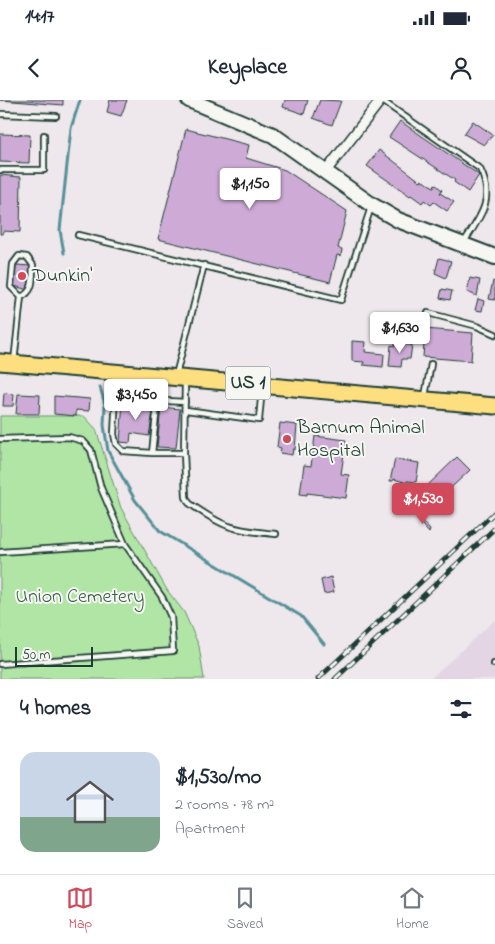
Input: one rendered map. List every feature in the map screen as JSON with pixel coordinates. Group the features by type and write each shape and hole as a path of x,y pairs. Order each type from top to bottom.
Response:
{"main road":[{"name":"US 1","path":"7,362 495,406"}],"street":[{"path":"191,100 254,125 273,135 326,170 372,205 413,228 495,258"},
{"path":"326,170 381,100"}],"lane":[{"path":"381,100 480,169 486,178 490,192 489,202 462,246"},
{"path":"0,114 56,116"},
{"path":"0,170 44,170 44,135"},
{"path":"78,235 342,300 372,205"},
{"path":"19,256 27,257 33,265 31,289 28,294 20,297 11,287 13,264 19,256"},
{"path":"204,265 181,377 186,410 184,454 186,496 189,503 225,526 238,530 276,534"},
{"path":"7,362 20,297"},
{"path":"428,313 477,326 495,334"},
{"path":"424,400 431,364"},
{"path":"117,371 114,434 116,444 122,451 152,454 184,454"},
{"path":"152,454 160,375"},
{"path":"186,410 259,420 263,385"},
{"path":"166,401 185,402"},
{"path":"0,439 69,436 83,441 92,450 101,488 125,544 162,597 171,617 173,652 0,664"},
{"path":"0,552 125,544"}],"shaded area":[{"path":"495,620 495,679 430,679"}],"green space":[{"name":"Union Cemetery","path":"0,416 84,416 96,429 121,508 167,590 184,612 199,646 204,679 0,679"}],"building":[{"path":"0,100 63,100 63,105"},
{"path":"110,100 127,100 121,116 107,112"},
{"path":"285,100 308,100 304,114 283,107"},
{"path":"320,100 341,101 332,125 313,118"},
{"path":"400,121 479,175 468,192 454,182 455,180 389,137"},
{"path":"473,121 493,135 484,145 464,134"},
{"path":"186,129 249,145 246,158 285,170 347,211 338,248 342,249 341,256 337,255 330,282 158,239"},
{"path":"0,134 30,135 29,163 0,162"},
{"path":"379,150 420,181 434,187 435,184 442,190 440,193 454,202 447,211 434,202 431,205 424,200 422,203 367,166"},
{"path":"0,175 21,177 20,232 3,231 3,234 0,234"},
{"path":"439,258 451,261 446,278 435,273"},
{"name":"Dunkin'","path":"16,265 31,266 28,290 14,286"},
{"path":"470,278 480,280 477,296 467,292"},
{"path":"493,281 495,282 495,300 489,299"},
{"path":"442,289 452,291 450,300 440,298"},
{"path":"478,299 484,301 482,311 475,310"},
{"path":"425,329 473,333 471,361 423,357"},
{"path":"352,341 366,342 365,352 384,354 383,367 363,365 364,362 352,361"},
{"path":"395,343 412,345 410,359 402,359 401,367 389,366 391,345 395,346"},
{"path":"4,393 14,394 13,406 3,406"},
{"path":"18,394 40,395 39,414 16,414"},
{"path":"54,396 90,399 89,411 76,410 76,416 54,414"},
{"path":"123,402 154,406 149,436 131,433 130,443 120,442"},
{"path":"161,407 180,409 176,448 157,447"},
{"name":"Barnum Animal Hospital","path":"280,423 297,425 295,450 293,449 292,455 280,453 281,448 277,447"},
{"path":"315,436 346,440 341,474 349,475 346,498 307,493 307,495 300,494 304,465 311,466"},
{"path":"457,457 470,470 439,499 427,486"},
{"path":"395,459 419,463 416,482 407,481 407,483 394,479 390,481"},
{"path":"418,517 430,530 429,533 416,518"},
{"path":"331,577 334,592 324,594 321,580"}],"waterway":[{"path":"64,253 60,230 71,128 80,100"},
{"path":"100,387 105,404 104,425 108,451 135,500 160,531 301,616 324,644"}],"railway":[{"path":"318,679 495,512"},
{"path":"335,679 495,528"}],"place":[{"name":"Dunkin'","path":"22,276"},
{"name":"Barnum Animal Hospital","path":"287,439"}]}
